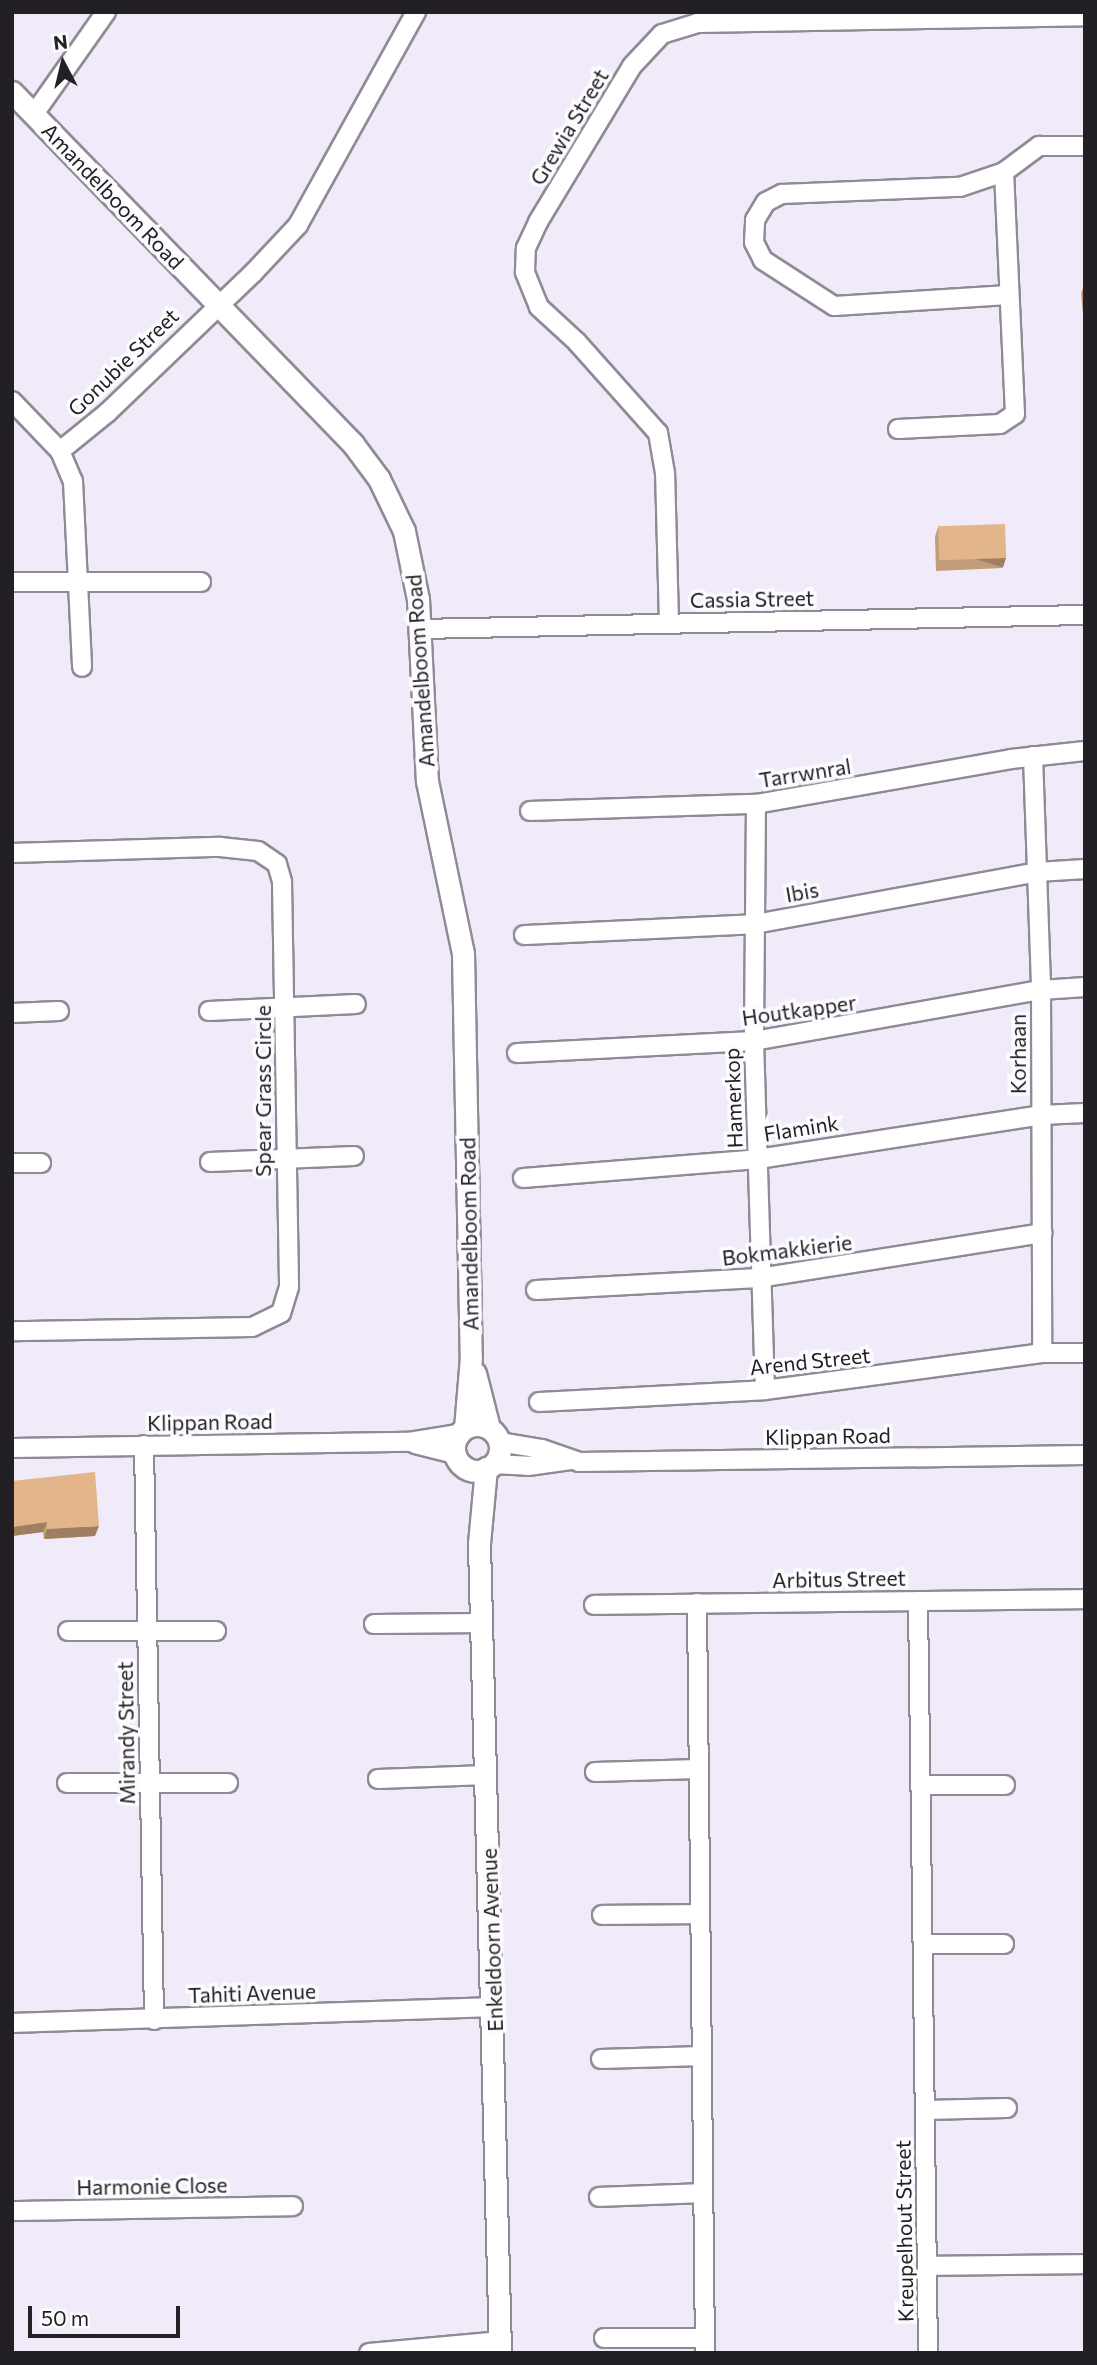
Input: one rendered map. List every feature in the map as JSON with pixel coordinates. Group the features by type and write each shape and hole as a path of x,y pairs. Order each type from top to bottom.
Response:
{"street":[{"path":"34,114 106,12"},
{"name":"Gonubie Street","path":"60,451 108,412 216,303 253,273 298,225 415,12"},
{"name":"Grewia Street","path":"669,623 664,463 658,433 577,342 539,307 525,272 526,248 538,222 632,66 662,34 697,23 1085,16"},
{"name":"Amandelboom Road","path":"12,92 371,465 404,531 415,572 427,781 463,953 471,1357 470,1453"},
{"path":"1008,295 834,306 763,260 752,233 762,206 782,194 960,187 1004,172 1039,146 1085,146"},
{"path":"898,429 1000,424 1015,414 1004,172"},
{"path":"12,401 60,451 73,481 82,667"},
{"path":"12,582 201,582"},
{"name":"Cassia Street","path":"420,629 1085,615"},
{"name":"Tarrwnral","path":"530,811 756,804 1033,755 1085,751"},
{"name":"Korhaan","path":"1033,755 1041,990 1042,1353"},
{"name":"Hamerkop","path":"756,804 754,1041 759,1278 765,1390"},
{"name":"Spear Grass Circle","path":"12,853 220,847 269,856 282,882 289,1287 286,1303 273,1320 252,1327 12,1331"},
{"name":"Ibis","path":"524,935 755,923 1037,872 1085,869"},
{"name":"Houtkapper","path":"517,1053 754,1041 1041,990 1085,988"},
{"path":"209,1011 356,1004"},
{"path":"12,1013 59,1011"},
{"name":"Flamink","path":"523,1178 758,1159 1041,1115 1085,1113"},
{"path":"209,1162 354,1156"},
{"path":"12,1163 41,1163"},
{"name":"Bokmakkierie","path":"536,1290 759,1278 1042,1233"},
{"name":"Arend Street","path":"539,1402 765,1390 1042,1353 1085,1353"},
{"name":"Amandelboom Road","path":"471,1357 494,1435"},
{"path":"470,1453 494,1435"},
{"path":"470,1453 494,1435"},
{"name":"Klippan Road","path":"494,1435 571,1460"},
{"name":"Klippan Road","path":"12,1448 409,1442 528,1466 571,1460 1085,1455"},
{"name":"Mirandy Street","path":"144,1445 154,2020"},
{"name":"Enkeldoorn Avenue","path":"470,1453 478,1527 483,1623 501,2347"},
{"name":"Arbitus Street","path":"594,1605 1085,1599"},
{"name":"Kreupelhout Street","path":"918,1601 928,2353"},
{"path":"604,2338 705,2345 696,1603"},
{"path":"374,1624 483,1623"},
{"path":"68,1631 216,1631"},
{"path":"594,1772 698,1769"},
{"path":"378,1779 487,1775"},
{"path":"67,1783 228,1783"},
{"path":"920,1785 1004,1785"},
{"path":"602,1915 700,1914"},
{"path":"923,1944 1004,1944"},
{"name":"Tahiti Avenue","path":"12,2023 494,2007"},
{"path":"601,2059 702,2056"},
{"path":"925,2110 1007,2108"},
{"path":"599,2197 703,2193"},
{"name":"Harmonie Close","path":"12,2211 293,2206"},
{"path":"927,2266 1085,2264"},
{"path":"369,2353 501,2347"}],"building":[{"path":"1005,524 1006,558 939,560 938,526"},
{"path":"95,1472 99,1526 47,1529 47,1522 12,1527 12,1481"}]}
